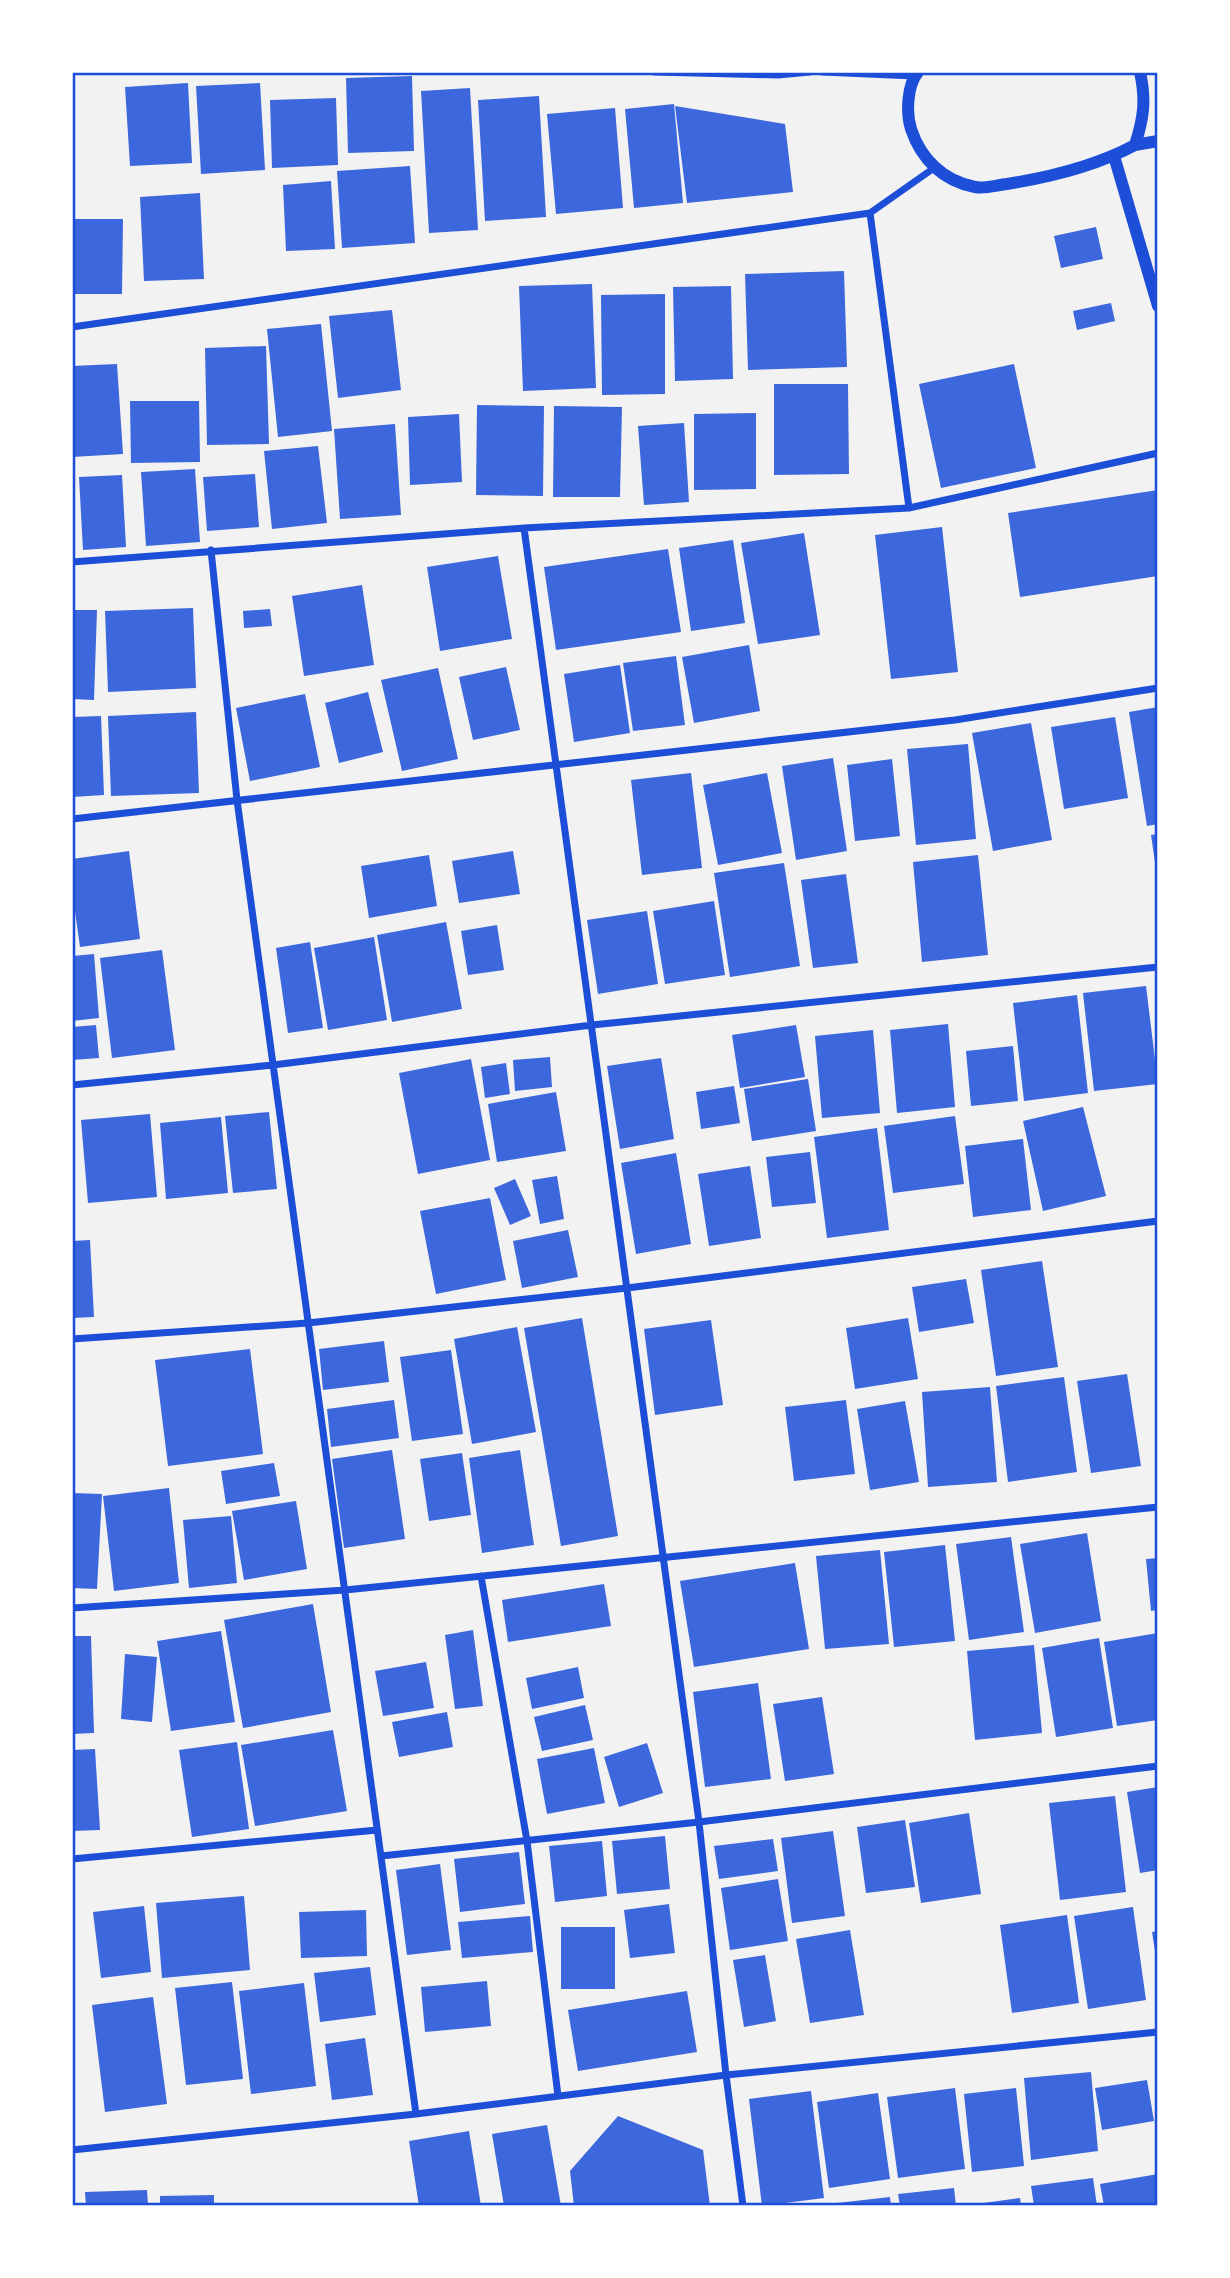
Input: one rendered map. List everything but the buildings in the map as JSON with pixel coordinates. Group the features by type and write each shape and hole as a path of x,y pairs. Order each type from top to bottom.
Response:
{"street":[{"path":"654,72 778,75 810,72"},
{"path":"822,72 916,74 908,101 910,126 920,150 934,168 955,182 978,188 1049,177 1114,156 1135,145 1158,141"},
{"path":"1135,145 1142,123 1145,95 1140,72"},
{"path":"1114,156 1158,306"},
{"path":"72,327 870,213 934,168"},
{"path":"870,213 909,508"},
{"path":"72,562 524,528 909,508 1158,453"},
{"path":"524,528 699,1822 743,2206"},
{"path":"211,550 237,800 416,2113"},
{"path":"72,819 956,720 1158,688"},
{"path":"72,1085 273,1065 592,1025 1158,967"},
{"path":"72,1339 308,1324 627,1288 1158,1221"},
{"path":"72,1608 345,1590 1158,1507"},
{"path":"481,1576 527,1841 558,2096"},
{"path":"381,1856 699,1822 1158,1766"},
{"path":"72,1859 377,1830"},
{"path":"72,2151 726,2075 1158,2032"}]}
